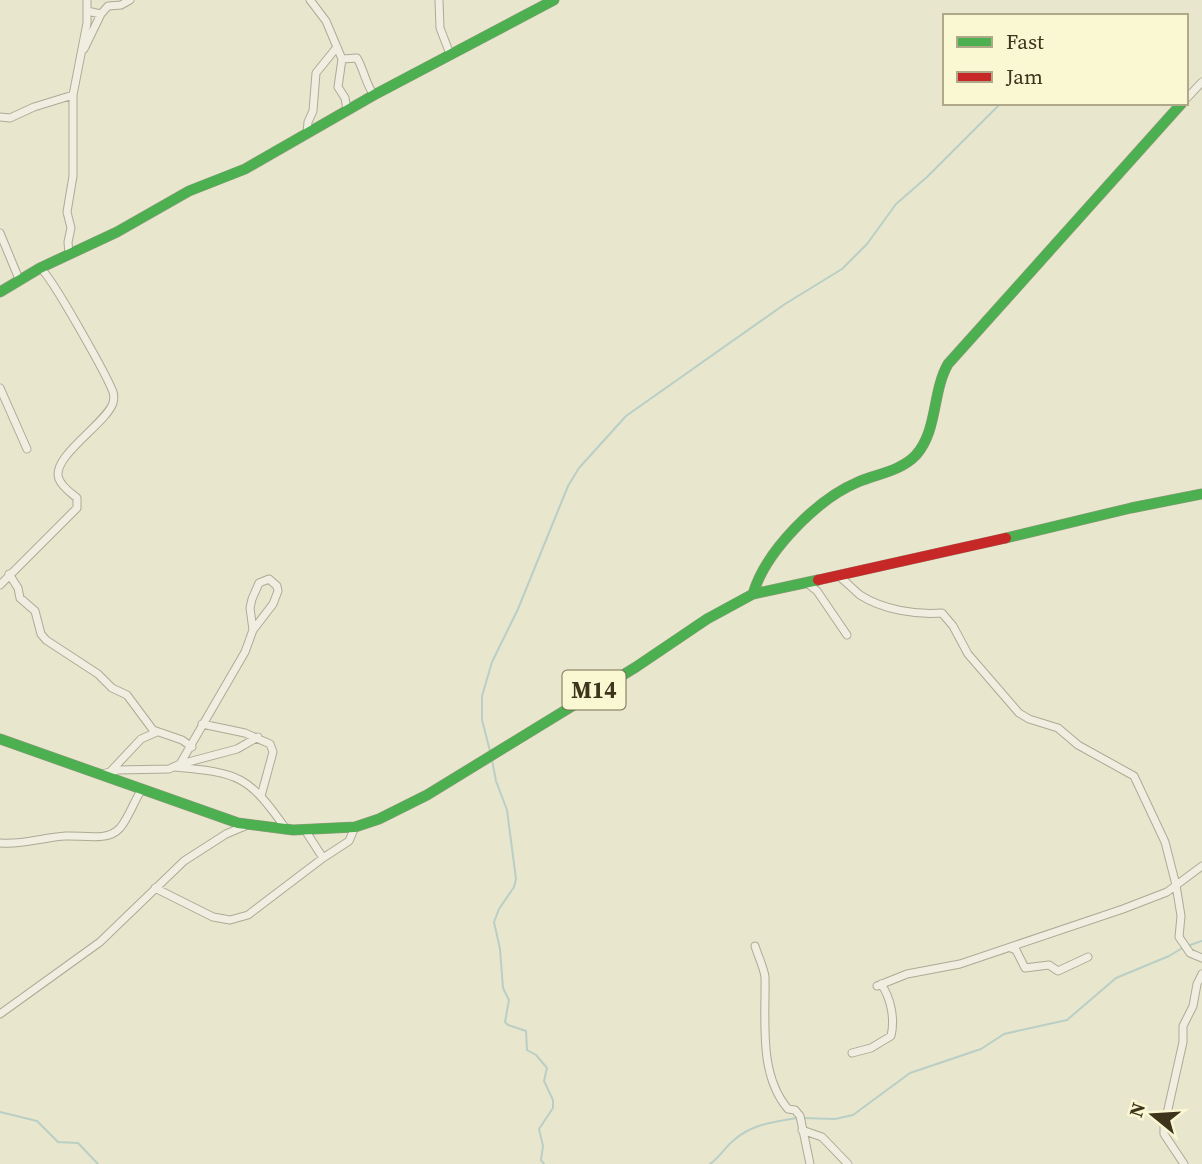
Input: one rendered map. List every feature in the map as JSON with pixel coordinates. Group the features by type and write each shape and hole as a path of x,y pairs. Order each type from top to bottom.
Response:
{"main road":[{"path":"1,288 117,232 189,191 245,169 374,95 554,0"},
{"path":"753,594 760,571 799,526 826,501 849,485 902,465 919,452 926,442 940,379 948,364 1180,105"},
{"name":"M14","path":"0,739 105,773 220,819 286,829 355,827 379,820 427,795 707,619 753,594 1202,494"}],"street":[{"path":"69,254 71,225 67,212 73,176 73,95 87,0"},
{"path":"80,55 101,14 108,6 121,5 130,0"},
{"path":"310,0 326,21 342,59 338,87 345,98 347,110"},
{"path":"439,0 440,28 450,54"},
{"path":"87,12 101,14"},
{"path":"307,132 313,111 316,73 337,47"},
{"path":"342,59 357,58 374,95"},
{"path":"1188,97 1202,82"},
{"path":"0,117 10,118 34,107 73,95"},
{"path":"0,233 19,279"},
{"path":"0,585 77,508 77,499 61,482 58,472 61,462 104,415 114,400 103,372 59,293 47,273 40,268"},
{"path":"0,388 27,449"},
{"path":"9,574 18,588 20,598 35,611 41,634 48,642 98,674 112,688 127,695 157,732 182,740 192,747"},
{"path":"839,576 860,594 891,609 930,615 942,613 953,626 968,654 1019,712 1029,719 1058,728 1078,746 1134,776 1164,842 1177,885 1181,916 1179,937 1190,953 1202,958"},
{"path":"178,766 192,747 202,724 250,641 253,629 250,608 252,599 259,583 269,579 277,586 276,598 253,629"},
{"path":"807,582 817,591 847,635"},
{"path":"202,724 232,729 259,737 270,744 274,752 261,796"},
{"path":"105,773 141,739 157,732"},
{"path":"105,773 178,766 237,749 259,737"},
{"path":"178,766 243,779 261,796 286,829"},
{"path":"0,844 113,833 121,827 142,789"},
{"path":"0,1014 100,942 184,861 226,834 249,825"},
{"path":"155,888 213,917 223,920 238,918 260,907 351,839 355,827"},
{"path":"305,830 323,858"},
{"path":"852,1053 871,1048 891,1036 892,1013 885,990 879,985 907,974 944,968 1011,948 1156,896 1177,885 1202,866"},
{"path":"755,946 765,974 768,1064 782,1101 788,1109 795,1110 800,1116 810,1164"},
{"path":"1011,948 1016,950 1024,968 1049,965 1058,971 1088,957"},
{"path":"1184,1164 1164,1134 1164,1127 1183,1042 1183,1026 1193,1006 1196,984 1202,974"},
{"path":"802,1130 822,1137 848,1164"}],"waterway":[{"path":"490,751 482,720 482,696 492,662 518,609 568,486 579,468 626,416 785,304 842,269 867,244 896,204 999,105"},
{"path":"492,760 496,781 507,810 516,879 494,922 500,949 503,988 509,1000 505,1022 526,1031 527,1050 536,1055 547,1068 544,1081 553,1100 553,1108 539,1129 543,1146 541,1160 544,1164"},
{"path":"1190,945 1202,941"},
{"path":"803,1118 835,1119 853,1115 910,1073 981,1049 1004,1034 1067,1020 1116,978 1184,947"},
{"path":"0,1112 37,1121 58,1142 78,1143 98,1164"},
{"path":"710,1164 748,1130 797,1118"}],"traffic: fast":[{"path":"0,292 40,268 117,232 189,191 245,169 374,95 554,0"},
{"path":"753,594 769,561 810,514 842,490 896,468 916,455 932,423 939,387 948,364 1180,105"},
{"path":"1006,538 1202,494"},
{"path":"0,739 238,823 293,830 355,827 379,819 427,795 636,667 707,619 753,594 818,580"}],"traffic: jam":[{"path":"818,580 1006,538"}]}
